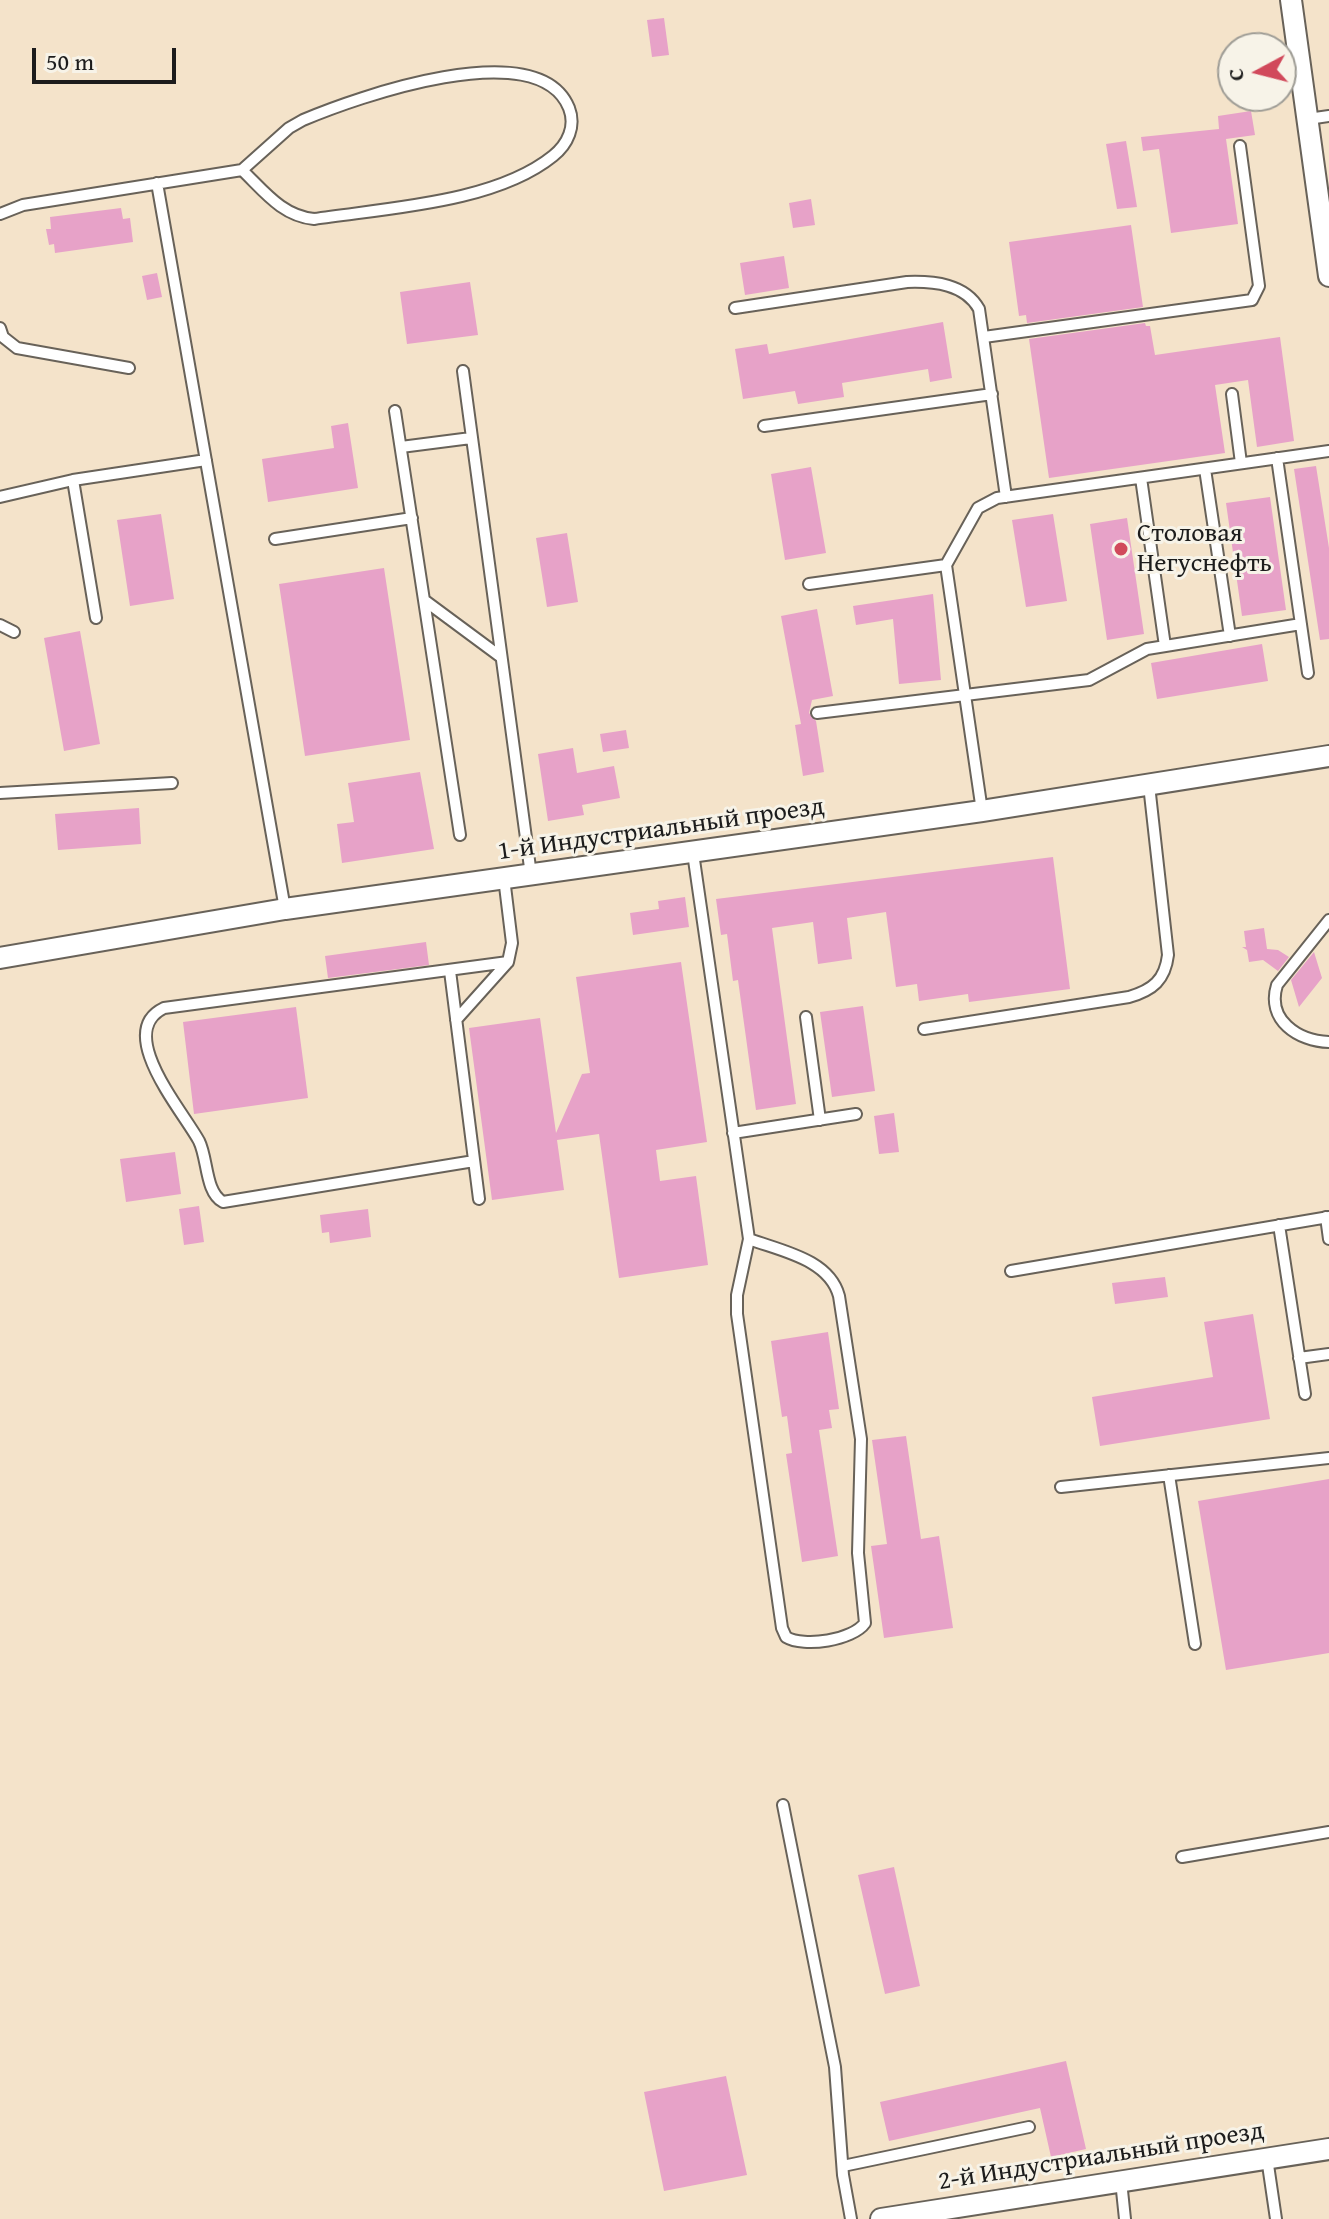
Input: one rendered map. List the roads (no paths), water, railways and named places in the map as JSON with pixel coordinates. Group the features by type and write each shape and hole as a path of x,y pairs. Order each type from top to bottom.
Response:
{"street":[{"path":"1291,0 1329,276"},
{"name":"1-й Индустриальный проезд","path":"0,958 285,909 982,811 1329,756"},
{"name":"2-й Индустриальный проезд","path":"881,2219 972,2211 1121,2179 1329,2149"}],"lane":[{"path":"0,214 23,205 242,170 289,128 303,120 450,74 522,76 535,80 549,85 565,99 571,113 572,128 554,155 502,182 422,203 314,219 299,217 284,210 242,170"},
{"path":"1308,119 1329,116"},
{"path":"984,337 1252,300 1259,286 1240,146"},
{"path":"157,183 285,909"},
{"path":"735,308 925,282 963,290 973,297 979,309 1006,497"},
{"path":"0,328 3,337 17,348 129,368"},
{"path":"463,371 531,875"},
{"path":"764,426 992,394"},
{"path":"1232,394 1241,463"},
{"path":"395,411 460,835"},
{"path":"401,447 471,438"},
{"path":"982,811 946,565 978,508 1006,497 1329,451"},
{"path":"1277,458 1308,673"},
{"path":"0,497 73,480 206,460"},
{"path":"1205,469 1230,636"},
{"path":"1141,478 1165,646"},
{"path":"73,480 96,618"},
{"path":"275,539 412,518"},
{"path":"809,584 946,565"},
{"path":"424,600 501,657"},
{"path":"817,713 1089,680 1138,653 1301,624"},
{"path":"0,625 14,632"},
{"path":"0,793 172,783"},
{"path":"924,1029 1129,997 1158,984 1166,972 1168,955 1149,785"},
{"path":"693,853 749,1239 737,1295 737,1314 782,1628 786,1637 802,1642 853,1634 865,1623 867,1612 858,1553 861,1439 839,1296 835,1281 827,1271 749,1239"},
{"path":"456,1020 508,962 512,943 504,878"},
{"path":"1329,920 1277,985 1274,996 1278,1015 1293,1032 1311,1041 1329,1042"},
{"path":"474,1161 223,1202 213,1195 199,1142 150,1059 145,1045 147,1022 164,1008 508,962"},
{"path":"450,971 479,1199"},
{"path":"806,1017 820,1120"},
{"path":"733,1133 856,1114"},
{"path":"1011,1271 1327,1217 1329,1239"},
{"path":"1279,1225 1305,1394"},
{"path":"1299,1358 1329,1354"},
{"path":"1061,1487 1329,1458"},
{"path":"1169,1475 1195,1644"},
{"path":"783,1805 835,2067 843,2166 851,2219"},
{"path":"1182,1857 1329,1832"},
{"path":"843,2166 1029,2127"},
{"path":"1267,2157 1276,2219"},
{"path":"1121,2179 1125,2219"}],"place":[{"name":"Столовая Негуснефть","path":"1121,549"}]}
